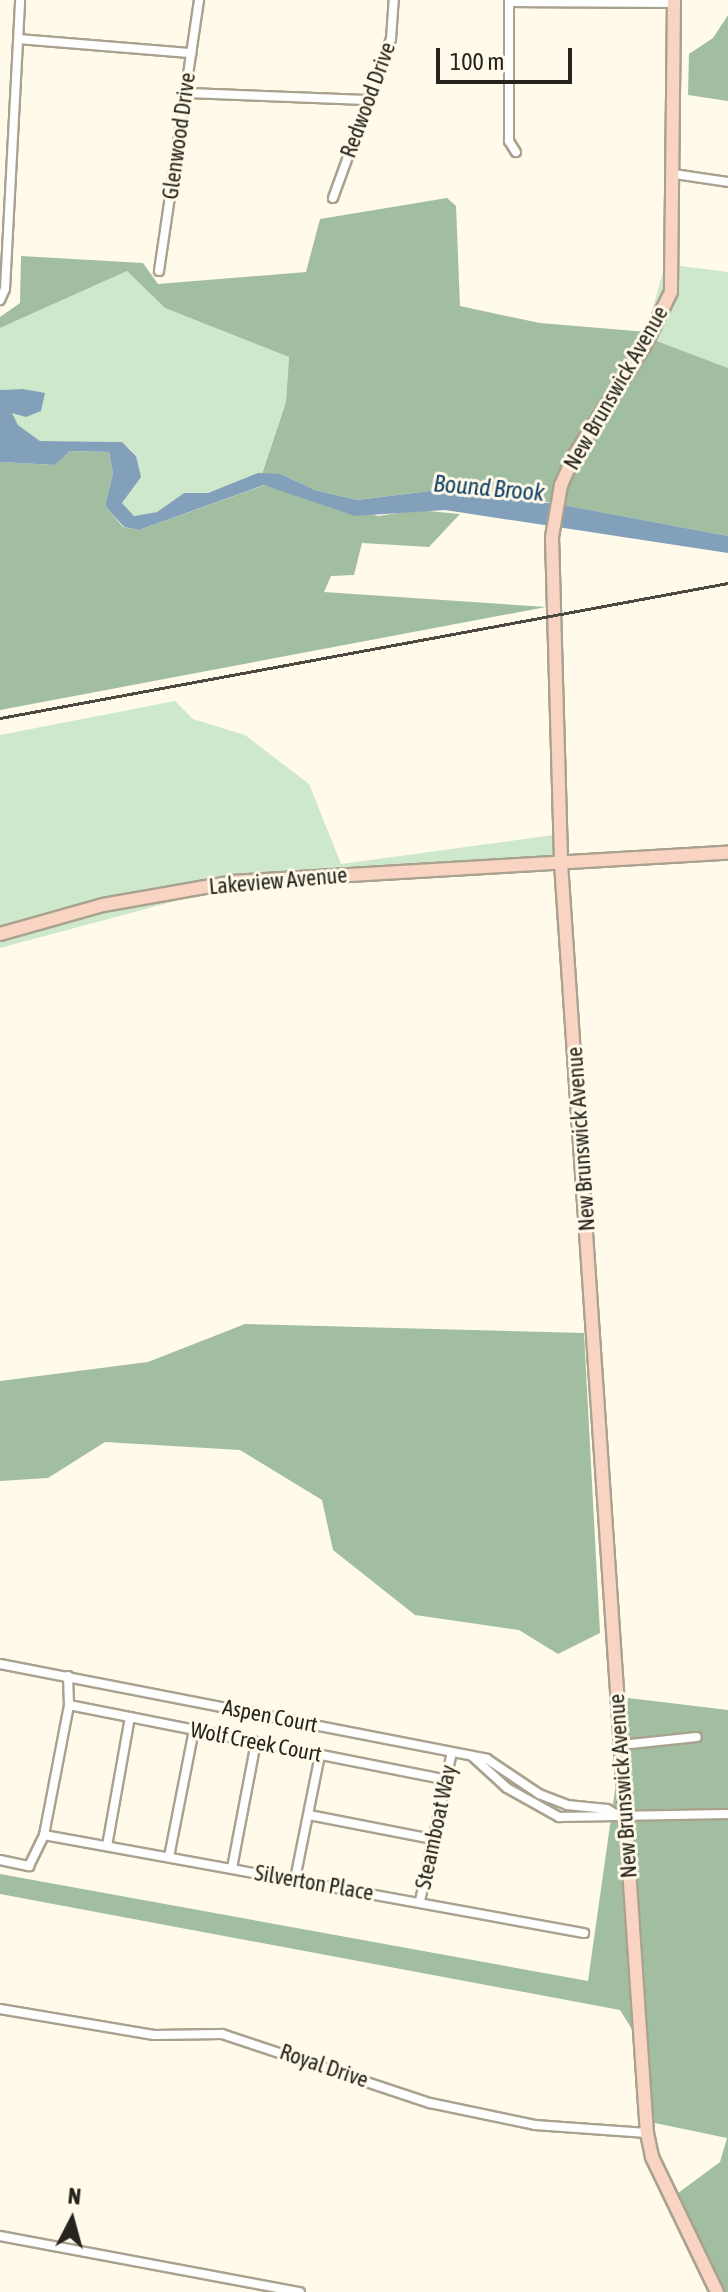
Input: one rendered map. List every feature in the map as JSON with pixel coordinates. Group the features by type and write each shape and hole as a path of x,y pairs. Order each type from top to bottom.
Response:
{"street":[{"path":"0,300 5,289 20,0"},
{"name":"Glenwood Drive","path":"159,271 199,0"},
{"name":"Redwood Drive","path":"333,198 391,39 394,0"},
{"path":"516,152 509,141 509,1 674,1"},
{"name":"New Brunswick Avenue","path":"674,1 671,292 645,345 574,456 561,485 552,537 561,863 647,2133 652,2157 717,2292"},
{"path":"19,39 191,53"},
{"path":"186,93 368,100"},
{"path":"674,174 728,182"},
{"name":"Lakeview Avenue","path":"0,934 103,905 233,882 728,853"},
{"name":"Aspen Court","path":"0,1664 487,1759 539,1794 567,1805 607,1809 624,1819"},
{"path":"0,1860 29,1866 44,1835 69,1705 68,1676"},
{"name":"Wolf Creek Court","path":"69,1705 443,1779"},
{"path":"107,1846 130,1717"},
{"path":"169,1857 194,1730"},
{"path":"621,1745 697,1737"},
{"path":"232,1868 256,1742"},
{"name":"Steamboat Way","path":"420,1901 443,1779 452,1752"},
{"path":"295,1879 320,1755"},
{"name":"Aspen Court","path":"472,1756 533,1806 570,1818 624,1819"},
{"path":"624,1819 728,1814"},
{"path":"309,1815 432,1839"},
{"name":"Silverton Place","path":"44,1835 584,1933"},
{"name":"Royal Drive","path":"0,2009 154,2035 222,2034 430,2103 535,2125 647,2133"},
{"path":"0,2236 300,2292"}],"green space":[{"path":"728,15 728,101 688,95 689,54 713,38"},
{"path":"447,198 456,206 460,306 540,323 647,332 646,337 728,368 728,536 482,490 445,489 357,500 315,490 281,474 262,474 286,402 289,357 165,308 127,271 0,328 0,317 20,303 21,256 143,263 158,284 306,272 320,219"},
{"path":"665,264 728,272 728,368 645,337"},
{"path":"127,271 165,308 289,357 286,402 262,474 208,493 184,493 157,512 134,516 122,503 134,486 136,456 130,449 121,442 40,441 18,425 11,412 23,389 0,390 0,328"},
{"path":"70,451 109,452 113,473 105,506 123,527 139,530 265,485 378,516 418,510 460,514 429,547 362,543 354,575 331,576 324,592 546,607 0,710 0,462 55,465"},
{"path":"175,701 193,719 245,735 309,784 341,864 568,833 570,867 224,888 0,948 0,735"},
{"path":"245,1324 584,1333 600,1633 558,1654 519,1630 415,1615 333,1550 322,1500 240,1450 105,1442 48,1478 0,1481 0,1381 148,1362"},
{"path":"628,1698 728,1710 728,2292 716,2292 670,2199 720,2162 727,2138 645,2121 643,2047 620,2010 0,1894 0,1874 588,1981"}],"water":[{"path":"23,389 45,393 41,411 26,417 12,413 18,425 40,441 122,442 136,456 141,477 122,503 134,516 157,512 184,493 208,493 258,473 281,474 315,490 357,500 445,489 563,505 728,536 728,553 445,510 355,516 264,485 139,530 124,527 105,506 113,473 109,452 70,451 55,465 0,462 0,390"}],"railway":[{"path":"0,718 728,583"}],"water label":[{"name":"Bound Brook","path":"489,488"}]}
